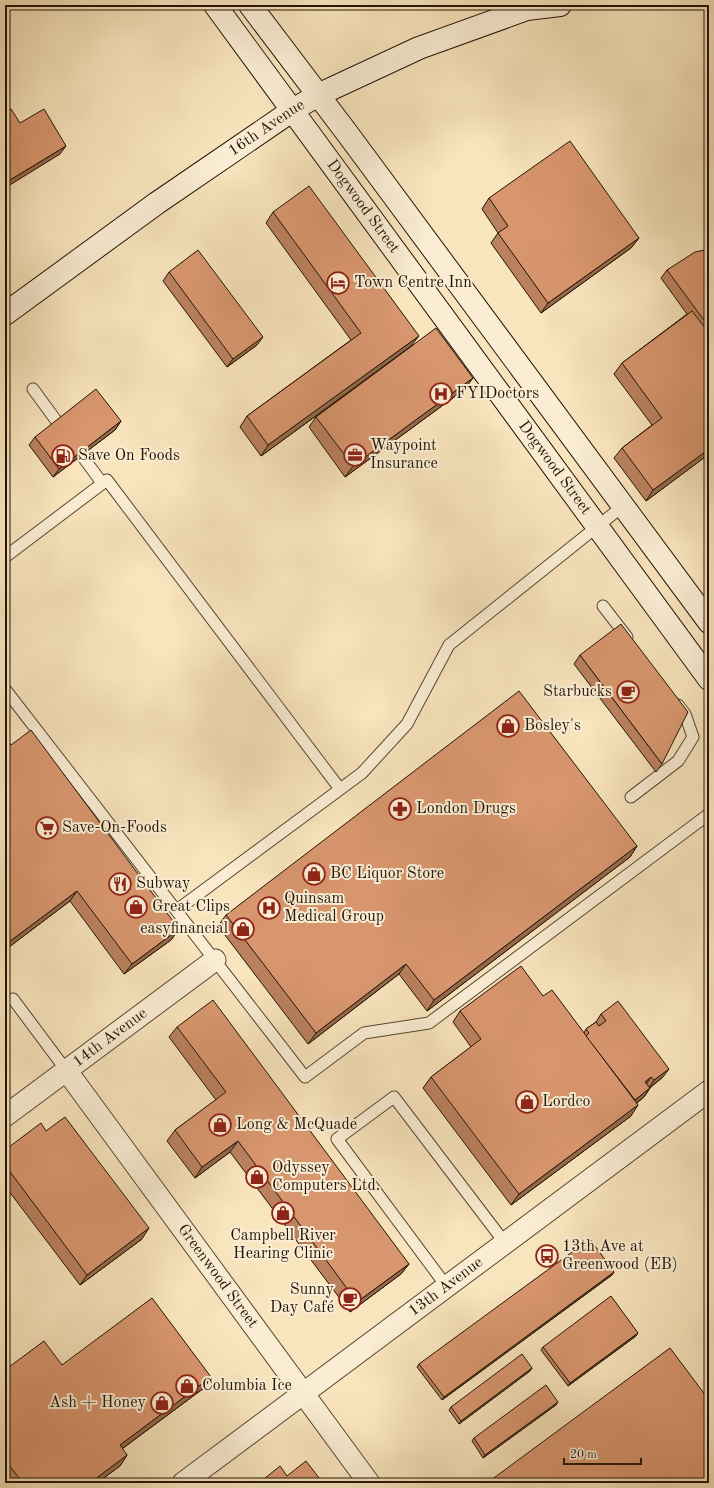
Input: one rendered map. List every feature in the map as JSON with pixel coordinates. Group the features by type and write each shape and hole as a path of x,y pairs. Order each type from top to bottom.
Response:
{"main road":[{"name":"Dogwood Street","path":"215,5 709,679"},
{"name":"Dogwood Street","path":"250,5 623,506 706,613"},
{"name":"16th Avenue","path":"5,314 157,203 293,110 318,95 419,48 526,7 560,5"}],"street":[{"name":"14th Avenue","path":"5,1116 215,960"},
{"name":"Greenwood Street","path":"66,1070 369,1483"},
{"name":"13th Avenue","path":"182,1483 709,1091"}],"lane":[{"path":"33,389 102,483"},
{"path":"5,557 107,480 340,789"},
{"path":"177,910 362,773 407,724 449,645 623,506"},
{"path":"603,606 632,644"},
{"path":"5,689 306,1077 364,1033 429,1023 709,814"},
{"path":"631,797 678,760 693,737 685,714 671,695"},
{"path":"13,999 66,1070"},
{"path":"447,1287 337,1139 394,1096 504,1244"}],"building":[{"path":"11,109 20,123 44,109 66,146 5,183 5,112"},
{"path":"570,141 639,238 548,303 498,233 508,226 489,198"},
{"name":"Town Centre Inn","path":"309,186 419,336 268,445 247,416 361,333 273,212"},
{"path":"709,249 709,327 667,270 695,252"},
{"path":"198,250 263,337 233,359 169,272"},
{"path":"692,311 709,333 709,449 653,490 622,448 662,418 622,363"},
{"path":"436,328 473,378 353,466 316,417"},
{"path":"96,389 121,421 59,469 35,437"},
{"name":"Starbucks","path":"621,624 688,712 662,764 580,655"},
{"path":"519,691 637,846 434,1000 406,964 316,1033 226,915"},
{"name":"Save-On-Foods","path":"31,730 179,929 132,964 77,891 5,945 5,737 11,745"},
{"name":"Lordco","path":"521,966 543,996 552,990 638,1105 519,1194 431,1077 481,1039 460,1011"},
{"path":"213,1000 409,1264 357,1302 238,1141 202,1167 175,1130 226,1092 177,1027"},
{"path":"618,1001 669,1069 654,1080 651,1077 645,1082 650,1088 635,1100 586,1036 589,1033 586,1029 596,1022 599,1026 606,1021 601,1014"},
{"path":"65,1117 149,1228 87,1275 5,1165 5,1150 41,1123 46,1131"},
{"path":"590,1239 614,1272 444,1397 419,1364"},
{"path":"611,1296 638,1333 570,1383 543,1347"},
{"path":"152,1298 211,1377 120,1445 127,1455 90,1483 23,1483 5,1460 5,1370 44,1341 62,1365"},
{"path":"670,1348 709,1400 709,1483 487,1483"},
{"path":"522,1354 532,1368 461,1421 451,1407"},
{"path":"546,1385 558,1402 485,1455 474,1438"},
{"path":"306,1461 323,1483 259,1483 280,1466 287,1476"}],"place":[{"name":"Town Centre Inn","path":"338,283"},
{"name":"FYIDoctors","path":"441,394"},
{"name":"Waypoint Insurance","path":"355,455"},
{"name":"Save On Foods","path":"63,456"},
{"name":"Starbucks","path":"628,692"},
{"name":"Bosley's","path":"508,726"},
{"name":"London Drugs","path":"400,809"},
{"name":"Save-On-Foods","path":"47,828"},
{"name":"BC Liquor Store","path":"314,874"},
{"name":"Subway","path":"120,884"},
{"name":"Great Clips","path":"136,907"},
{"name":"Quinsam Medical Group","path":"269,908"},
{"name":"easyfinancial","path":"243,929"},
{"name":"Lordco","path":"527,1102"},
{"name":"Long & McQuade","path":"220,1125"},
{"name":"Odyssey Computers Ltd.","path":"257,1177"},
{"name":"Campbell River Hearing Clinic","path":"283,1213"},
{"name":"13th Ave at Greenwood (EB)","path":"547,1256"},
{"name":"Sunny Day Café","path":"350,1299"},
{"name":"Columbia Ice","path":"187,1386"},
{"name":"Ash + Honey","path":"162,1403"}]}
